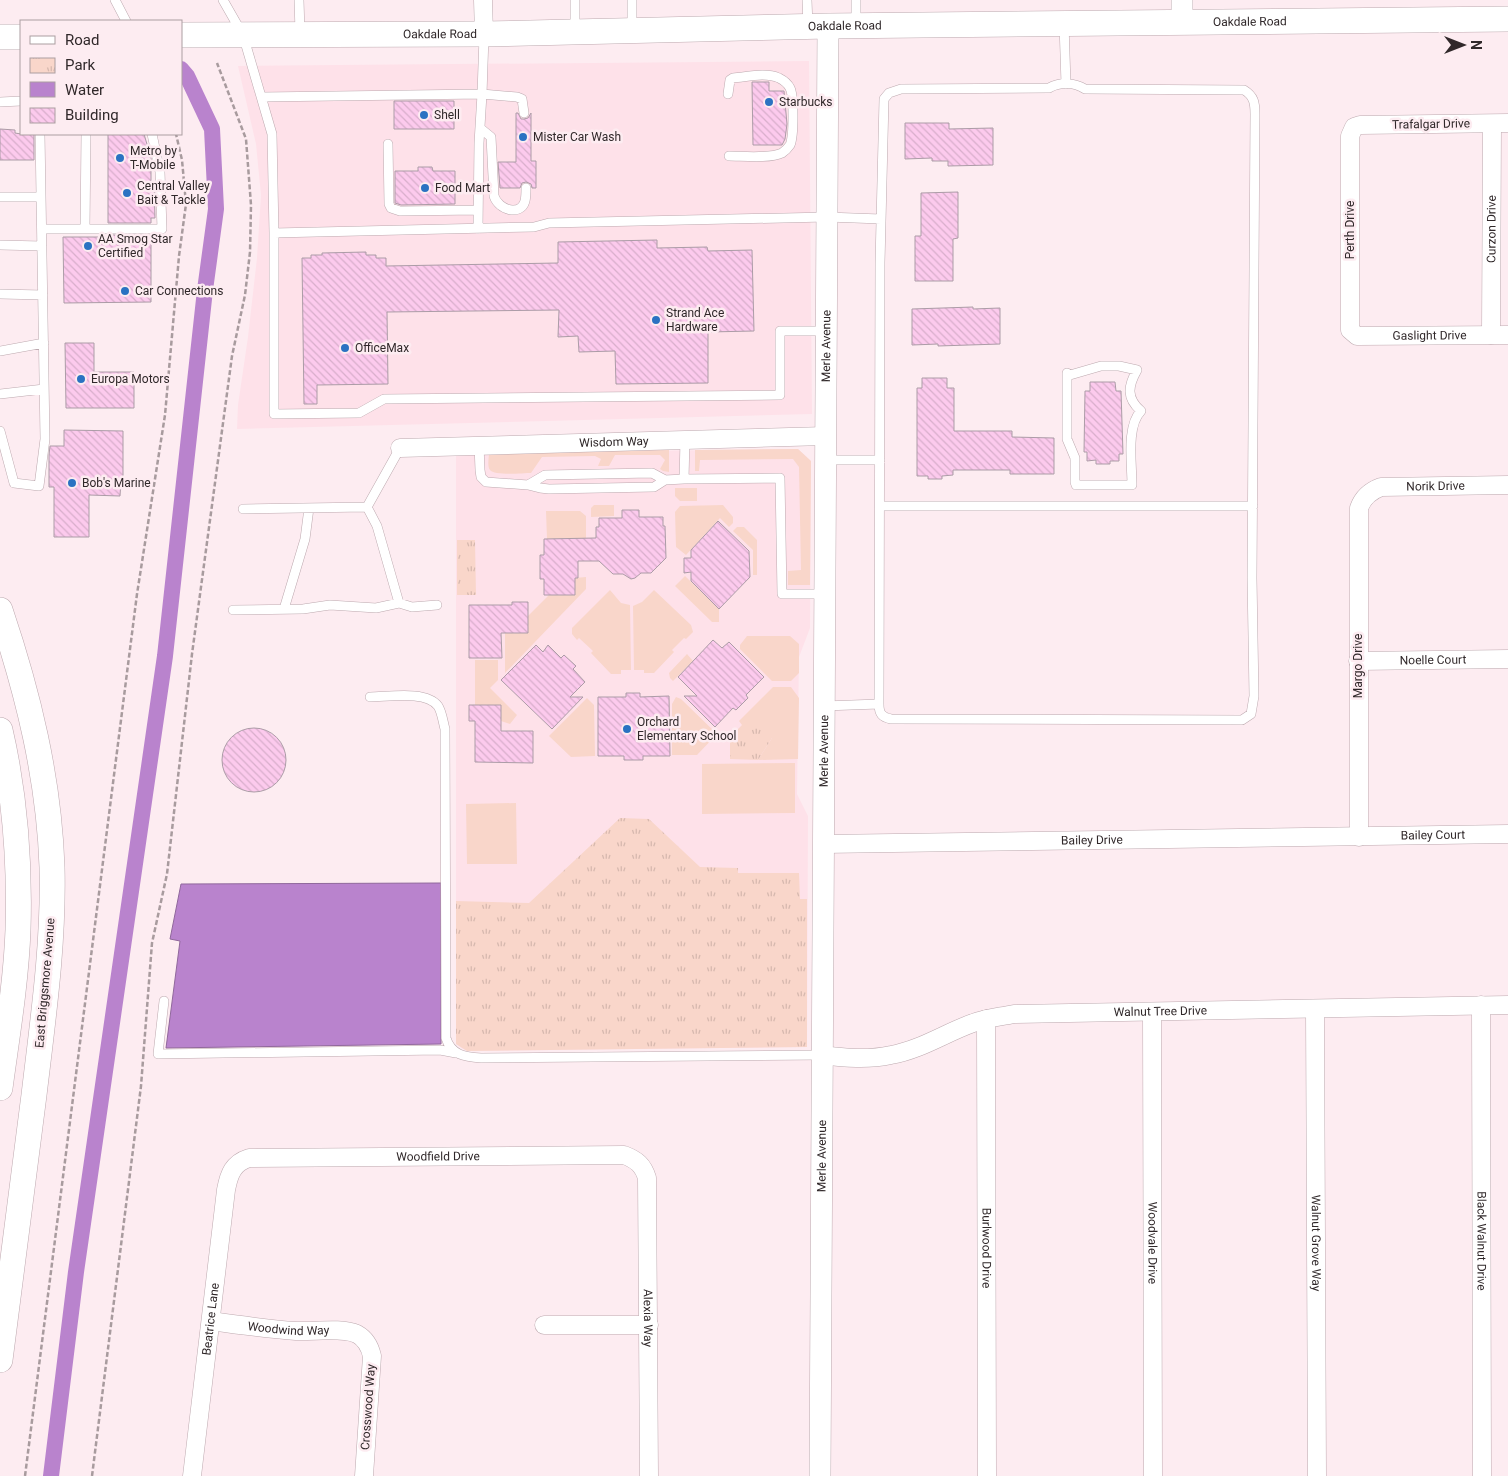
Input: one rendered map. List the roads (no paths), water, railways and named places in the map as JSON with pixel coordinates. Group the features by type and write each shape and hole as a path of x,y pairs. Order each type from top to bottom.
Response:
{"main road":[{"name":"Oakdale Road","path":"182,35 484,34 818,26 1064,23 1182,11 1508,19"},
{"path":"0,37 20,37"},
{"name":"East Briggsmore Avenue","path":"0,610 28,702 40,751 51,859 52,896 51,945 45,1006 0,1360"},
{"path":"0,730 6,756 14,813 18,904 13,988 0,1088"}],"street":[{"path":"483,0 484,34"},
{"name":"Merle Avenue","path":"818,26 827,217 820,1476"},
{"name":"Trafalgar Drive","path":"1354,127 1360,125 1500,124"},
{"name":"Curzon Drive","path":"1500,124 1500,335"},
{"name":"Perth Drive","path":"1352,333 1350,330 1350,136 1354,127"},
{"name":"Gaslight Drive","path":"1352,333 1357,336 1500,335"},
{"name":"Wisdom Way","path":"400,448 826,436"},
{"name":"Norik Drive","path":"1366,496 1373,490 1381,487 1508,485"},
{"name":"Margo Drive","path":"1359,837 1358,508 1366,496"},
{"name":"Noelle Court","path":"1358,662 1508,659"},
{"name":"Bailey Court","path":"1359,837 1508,834"},
{"name":"Bailey Drive","path":"824,844 1359,837"},
{"name":"Black Walnut Drive","path":"1482,1005 1482,1476"},
{"name":"Walnut Tree Drive","path":"822,1055 846,1058 891,1055 917,1048 960,1028 986,1019 1014,1014 1508,1005"},
{"name":"Walnut Grove Way","path":"1315,1009 1317,1476"},
{"name":"Woodvale Drive","path":"1152,1012 1153,1476"},
{"name":"Burlwood Drive","path":"986,1019 987,1476"},
{"name":"Woodfield Drive","path":"236,1165 249,1158 624,1155 635,1159 639,1163"},
{"name":"Alexia Way","path":"639,1163 645,1170 647,1178 649,1476"},
{"name":"Beatrice Lane","path":"192,1476 226,1190 229,1174 236,1165"},
{"name":"Woodwind Way","path":"211,1321 298,1331 349,1331 364,1339"},
{"path":"544,1324 649,1325"},
{"name":"Crosswood Way","path":"364,1339 370,1347 372,1356 364,1476"}],"lane":[{"path":"115,0 125,20"},
{"path":"223,0 243,35 272,134 274,414 359,413 384,399 780,396 780,331 826,330"},
{"path":"299,0 300,34"},
{"path":"575,0 575,32"},
{"path":"632,0 632,30"},
{"path":"807,0 818,26"},
{"path":"856,0 856,26"},
{"path":"1064,23 1066,84"},
{"path":"478,229 484,34"},
{"path":"728,94 728,84 733,78 765,75 784,81 789,85 792,95 792,135 790,145 784,152 770,156 728,156"},
{"path":"1057,84 1066,84 1077,84 1085,89 1244,90 1251,94 1255,104 1252,578 1254,696 1252,714 1242,720 891,719 884,717 879,712 881,219 884,99 888,93 901,89 1049,88 1057,84"},
{"path":"262,97 482,94 522,99 524,113"},
{"path":"0,102 20,102"},
{"path":"480,128 491,137 496,203 502,208 516,209 525,201 526,188"},
{"path":"0,431 14,483 39,486 46,439 40,135"},
{"path":"85,229 86,135"},
{"path":"42,229 162,229 160,172 152,135"},
{"path":"388,144 389,204 392,208 400,211 478,210"},
{"path":"0,197 41,197"},
{"path":"274,233 534,228 549,223 827,217 881,219"},
{"path":"0,245 42,246"},
{"path":"0,294 43,295"},
{"path":"0,351 44,342"},
{"path":"1101,366 1119,366 1137,370 1130,380 1134,405 1141,411 1136,415 1131,437 1132,485 1076,485 1075,482 1075,458 1067,439 1067,373 1070,375 1101,366"},
{"path":"0,394 44,389"},
{"path":"684,479 685,440"},
{"path":"479,445 481,477 486,482 528,484 549,489 654,487 665,480 684,479 780,478 782,594 825,594"},
{"path":"367,507 400,448"},
{"path":"826,460 880,460"},
{"path":"528,484 546,475 652,473 665,480"},
{"path":"880,506 1253,506"},
{"path":"243,509 367,507"},
{"path":"367,507 377,526 399,603"},
{"path":"284,609 304,539 308,508"},
{"path":"233,610 303,609 330,605 376,608 399,603 412,606 437,605"},
{"path":"370,697 420,696 430,699 438,706 445,729 446,1038 448,1046 456,1053"},
{"path":"824,706 879,704"},
{"path":"164,1002 158,1054 440,1050 481,1058 822,1055"}],"water":[{"path":"441,883 441,1044 166,1048 180,941 170,939 181,884"}],"waterway":[{"path":"51,1476 76,1272 165,656 205,290 216,209 212,129 187,76 182,70"}],"place":[{"name":"Starbucks","path":"769,102"},
{"name":"Shell","path":"424,115"},
{"name":"Mister Car Wash","path":"523,137"},
{"name":"Metro by T-Mobile","path":"120,158"},
{"name":"Food Mart","path":"425,188"},
{"name":"Central Valley Bait & Tackle","path":"127,193"},
{"name":"AA Smog Star Certified","path":"88,246"},
{"name":"Car Connections","path":"125,291"},
{"name":"Strand Ace Hardware","path":"656,320"},
{"name":"OfficeMax","path":"345,348"},
{"name":"Europa Motors","path":"81,379"},
{"name":"Bob's Marine","path":"72,483"},
{"name":"Orchard Elementary School","path":"627,729"}]}
